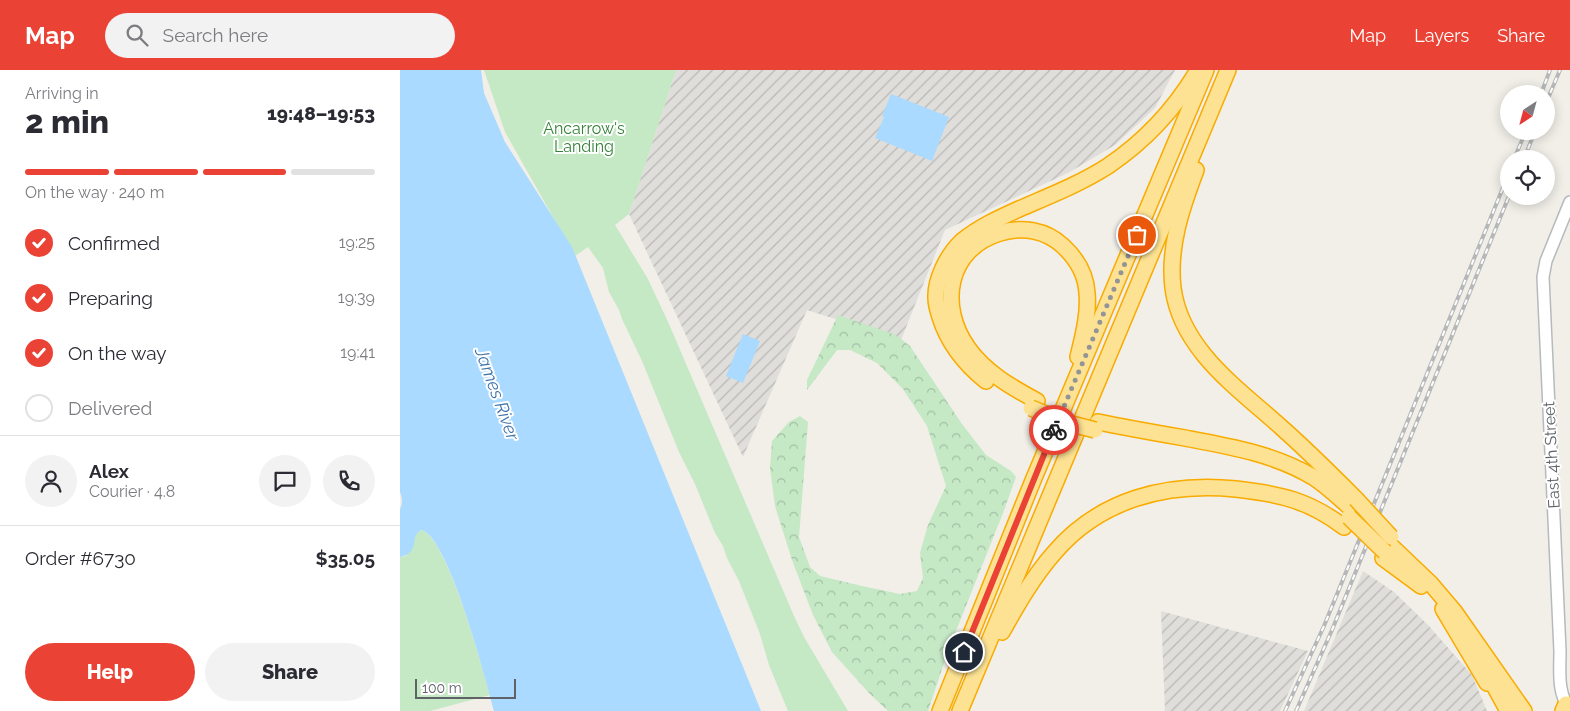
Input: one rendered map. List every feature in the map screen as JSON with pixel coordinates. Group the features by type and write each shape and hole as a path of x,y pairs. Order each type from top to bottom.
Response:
{"highway":[{"path":"1198,70 1168,114 1119,159 1074,184 988,224 963,240 948,260 938,284 936,298 941,320 948,337 961,357 983,378 1004,393 1073,416 1096,426 1217,444 1256,453 1284,463 1313,477 1330,490 1350,513 1387,548 1434,588 1464,625 1524,711"},
{"path":"940,711 1045,452 1206,70"},
{"path":"1229,70 1217,112 1184,203 1179,224 1172,275 1176,300 1190,336 1206,358 1322,464 1350,513"},
{"path":"960,711 1229,70"},
{"path":"1034,404 1001,380 978,360 962,337 951,307 951,291 955,273 967,252 981,241 1009,230 1026,229 1039,232 1053,238 1062,245 1070,252 1080,268 1087,292 1084,327 1078,357 1045,452"},
{"path":"960,711 1001,632 1039,572 1054,553 1081,528 1124,502 1139,496 1173,490 1196,487 1224,488 1267,492 1308,504 1334,519 1350,513"},
{"path":"1387,548 1443,609 1476,654 1508,711"},
{"path":"1443,609 1482,674 1499,711"},
{"path":"1502,678 1530,711"}],"street":[{"name":"East 4th Street","path":"1566,708 1561,689 1543,277 1546,261 1570,202"}],"shaded area":[{"path":"676,70 1175,70 1155,108 1115,145 1068,173 945,230 901,340 807,310 743,457 629,214"},
{"path":"1363,571 1394,592 1428,625 1472,675 1487,711 1304,711"},
{"path":"1161,611 1308,651 1280,711 1165,711"}],"green space":[{"name":"Ancarrow's Landing","path":"484,70 676,70 629,214 615,225 648,279 669,324 804,637 848,711 788,711 769,665 760,634 739,581 715,533 642,361 609,292 603,268 588,247 575,256 505,132"},
{"path":"838,315 896,335 910,346 962,424 986,455 1011,471 1016,477 948,651 928,711 888,711 832,652 813,615 792,560 775,506 770,468 772,441 789,422 800,416 808,422 799,537 810,567 820,576 862,586 900,594 917,591 923,578 920,553 928,525 946,486 927,426 903,389 877,363 850,350 837,350 807,390 807,380"},
{"path":"422,530 432,538 452,579 472,632 490,695 430,711 400,711 400,557 406,556 414,537"}],"water":[{"name":"James River","path":"400,70 481,70 484,93 505,142 572,247 761,711 494,711 475,642 455,583 433,539 422,530 418,532 411,551 407,555 400,557 400,509 402,500 400,492"},
{"path":"891,94 949,117 932,161 875,138"},
{"path":"743,334 760,341 743,383 726,376"}],"railway":[{"path":"1544,85 1550,70"},
{"path":"1554,85 1560,70"},
{"path":"1518,150 1522,140"},
{"path":"1528,150 1531,140"},
{"path":"1285,711 1324,626 1500,195"},
{"path":"1296,711 1332,630 1505,205"}],"way so far":[{"path":"1054,430 1137,235"}],"route":[{"path":"964,652 1054,430"}]}
